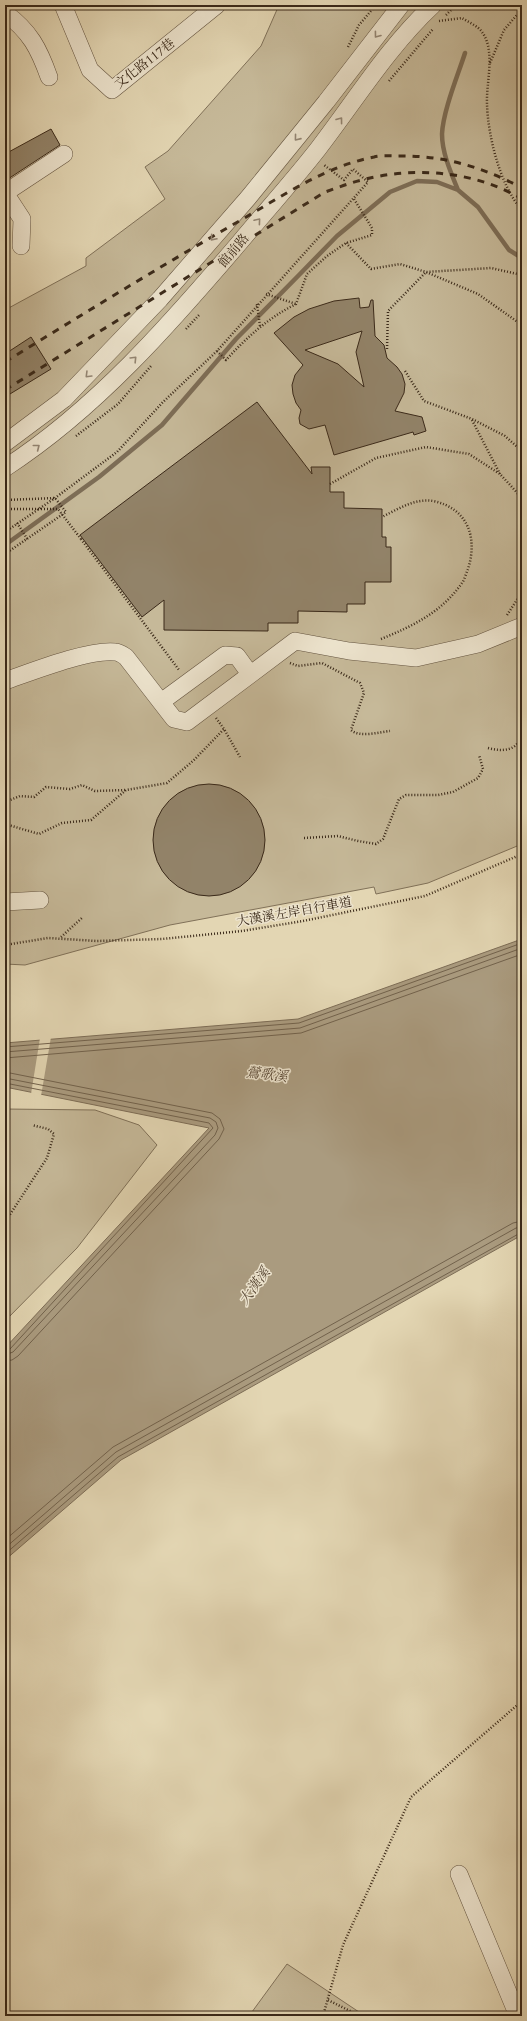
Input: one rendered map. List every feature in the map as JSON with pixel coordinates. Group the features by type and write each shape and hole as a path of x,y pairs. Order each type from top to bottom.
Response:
{"street":[{"name":"文化路117巷","path":"63,5 90,70 112,90 217,5"},
{"name":"館前路","path":"5,443 64,399 160,299 258,186 326,102 401,5"},
{"name":"館前路","path":"5,468 34,449 76,415 132,362 192,298 317,150 411,26 433,5"},
{"path":"5,13 20,23 39,48 49,76"},
{"path":"22,246 22,219 5,193 64,154"},
{"path":"5,681 58,662 93,654 116,652 126,657 174,719 187,722 295,641 349,651 416,658 478,644 522,626"},
{"path":"161,702 225,655 237,656 250,674"},
{"path":"5,902 40,900"},
{"path":"459,1874 518,2016"}],"path":[{"path":"344,53 359,25 376,5"},
{"path":"489,65 504,30 521,9"},
{"path":"440,21 462,18 482,31 488,45 489,65 487,105 491,132 499,166 512,199 522,210"},
{"path":"5,532 55,498 117,452 163,402 217,351 257,304 368,182 353,169 344,180 322,164"},
{"path":"217,351 226,360 242,342 260,327 278,313 296,304 307,274 327,256 346,242 372,235 372,228 354,199"},
{"path":"346,242 371,269 400,264 426,272 478,294 521,324"},
{"path":"386,349 388,311 426,272 491,268 522,275"},
{"path":"266,294 296,304"},
{"path":"257,304 260,327"},
{"path":"405,371 424,401 472,419 505,436 522,451"},
{"path":"472,419 500,474"},
{"path":"330,484 376,458 426,447 469,454 500,474 522,498"},
{"path":"5,500 55,498"},
{"path":"5,554 28,540 66,512 55,498"},
{"path":"377,640 412,626 441,608 463,582 472,555 471,532 457,511 433,501 409,503 382,517"},
{"path":"5,509 58,509 188,682"},
{"path":"17,523 28,540"},
{"path":"284,649 288,663 298,666 322,663 360,683 364,693 352,724 351,730 354,733 362,734 390,731"},
{"path":"522,690 522,718"},
{"path":"207,707 224,729 240,757"},
{"path":"5,802 20,796 34,797 46,787 70,789 82,785 95,791 126,790 167,783 194,760 224,729"},
{"path":"488,748 501,751 512,749 520,741 522,734"},
{"path":"304,838 338,836 376,844 383,839 399,799 406,795 438,795 453,792 478,778 483,769 479,755"},
{"path":"5,824 39,834 62,823 91,820 126,790"},
{"name":"大漢溪左岸自行車道","path":"5,945 61,937 97,941 162,939 242,931 303,922 425,896 522,854"},
{"path":"61,937 84,917"},
{"path":"5,1222 47,1158 51,1147 54,1134 48,1128 32,1125"},
{"path":"323,2016 343,1945 412,1797 522,1701"},
{"path":"328,2000 360,2016"}],"shaded area":[{"path":"279,5 522,5 522,844 428,883 376,894 374,887 170,925 25,965 5,964 5,310 86,266 86,258 165,199 145,167 168,151 261,46"},
{"path":"5,1109 95,1110 139,1125 157,1145 77,1248 5,1321"},
{"path":"287,1964 365,2016 249,2016"}],"water":[{"path":"522,939 522,1235 121,1460 5,1560 5,1348 209,1128 5,1087 5,1043 298,1019"}],"pier":[{"path":"51,1037 41,1096 31,1094 40,1038"}],"building":[{"path":"51,129 60,145 8,179 5,173 5,154"},
{"path":"359,298 360,308 369,307 371,300 373,300 375,336 384,345 387,358 402,374 405,384 404,393 395,411 422,417 426,431 414,435 413,432 334,455 325,425 309,429 300,424 299,418 301,410 296,403 292,385 295,375 303,365 274,333 294,317 309,309 334,301","holes":["362,331 356,352 364,387 338,364 305,350"]},
{"path":"31,337 51,369 5,397 5,354"},
{"path":"257,402 312,474 311,467 330,467 330,492 344,492 344,508 382,509 382,537 386,537 386,547 391,547 391,582 365,582 365,604 347,604 347,612 298,611 298,623 268,623 268,631 164,630 164,600 142,617 80,535"},
{"path":"209,784 231,788 249,800 261,818 265,840 261,862 249,880 231,892 209,896 187,892 169,880 157,862 153,840 157,818 169,800 187,788"}],"waterway":[{"path":"458,190 445,156 442,134 448,104 465,53"},
{"path":"5,545 99,477 162,425 236,339 337,236 390,192 417,181 437,182 458,190 478,207 509,250 522,258"}],"railway":[{"path":"5,362 152,272 289,192 338,168 377,156 414,156 446,160 477,168 522,188"},
{"path":"5,390 325,192 357,181 402,173 423,172 464,177 484,182 522,199"}],"water label":[{"name":"鶯歌溪","path":"267,1074"},
{"name":"大漢溪","path":"254,1286"}]}
